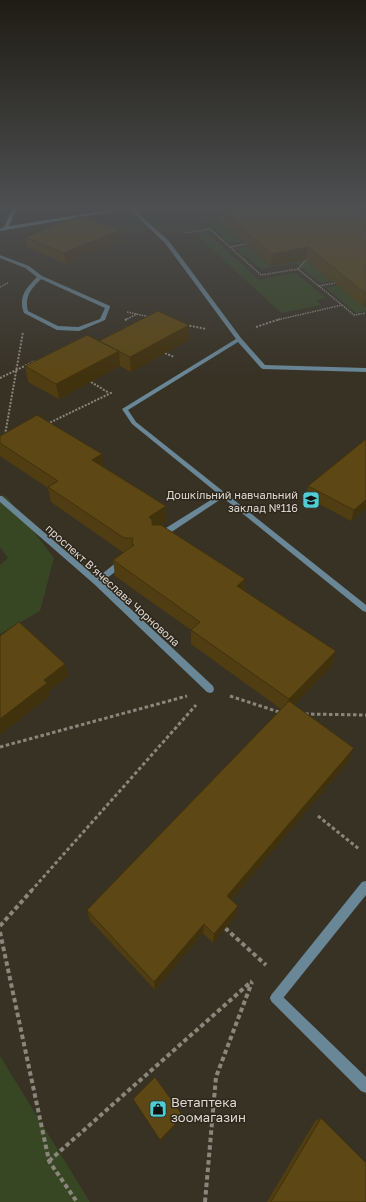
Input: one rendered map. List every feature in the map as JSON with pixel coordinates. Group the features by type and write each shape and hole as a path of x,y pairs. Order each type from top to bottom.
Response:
{"street":[{"path":"20,264 27,267 40,277 108,307 102,320 79,329 57,328 26,312 23,302 27,290 40,277"},
{"path":"183,264 238,339 263,367 366,370"},
{"path":"238,339 126,409 134,423 366,609"},
{"path":"157,538 224,495"},
{"name":"проспект Вʼячеслава Чорновола","path":"0,498 97,582 210,689"},
{"path":"97,582 130,556"},
{"path":"366,886 276,998 366,1086"}],"path":[{"path":"249,264 261,275 298,269 302,264"},
{"path":"298,269 354,315 366,313"},
{"path":"319,286 335,283"},
{"path":"252,329 285,317 342,305"},
{"path":"108,307 152,318"},
{"path":"4,442 26,312"},
{"path":"181,324 210,330"},
{"path":"91,382 109,394"},
{"path":"0,926 210,689"},
{"path":"0,747 210,689 286,714"},
{"path":"300,714 366,715"},
{"path":"318,816 359,849"},
{"path":"226,928 266,965"},
{"path":"0,932 49,1161 77,1202"},
{"path":"49,1161 252,981 216,1077 205,1202"}],"green space":[{"path":"228,264 242,264 259,280 296,273 326,298 316,300 321,305 281,313"},
{"path":"255,264 269,264 271,266 290,264 261,269"},
{"path":"297,264 312,264 332,281 320,283"},
{"path":"361,264 366,264 366,268"},
{"path":"338,286 366,307 366,311 356,313 326,288"},
{"path":"0,495 7,497 54,558 40,611 0,634 0,565 8,558 0,547"},
{"path":"0,1056 90,1202 0,1202"}],"building":[{"path":"329,264 366,264 366,294"},
{"path":"158,311 189,325 130,357 99,341"},
{"path":"87,335 119,351 56,384 25,366"},
{"path":"37,415 102,454 92,460 166,506 149,517 152,520 152,525 161,525 245,579 237,586 336,651 289,699 191,630 200,622 113,560 134,545 132,544 133,538 124,538 48,487 58,481 0,443 0,436"},
{"path":"366,439 366,500 354,510 308,486"},
{"path":"19,622 65,664 44,680 47,683 0,719 0,636"},
{"path":"289,701 354,748 227,896 238,906 214,934 204,924 154,982 87,910"},
{"name":"Ветаптека зоомагазин","path":"155,1077 183,1116 160,1140 133,1099"},
{"path":"321,1118 366,1163 366,1202 271,1202"}],"place":[{"name":"Дошкільний навчальний заклад №116","path":"311,500"},
{"name":"Ветаптека зоомагазин","path":"158,1109"}]}
